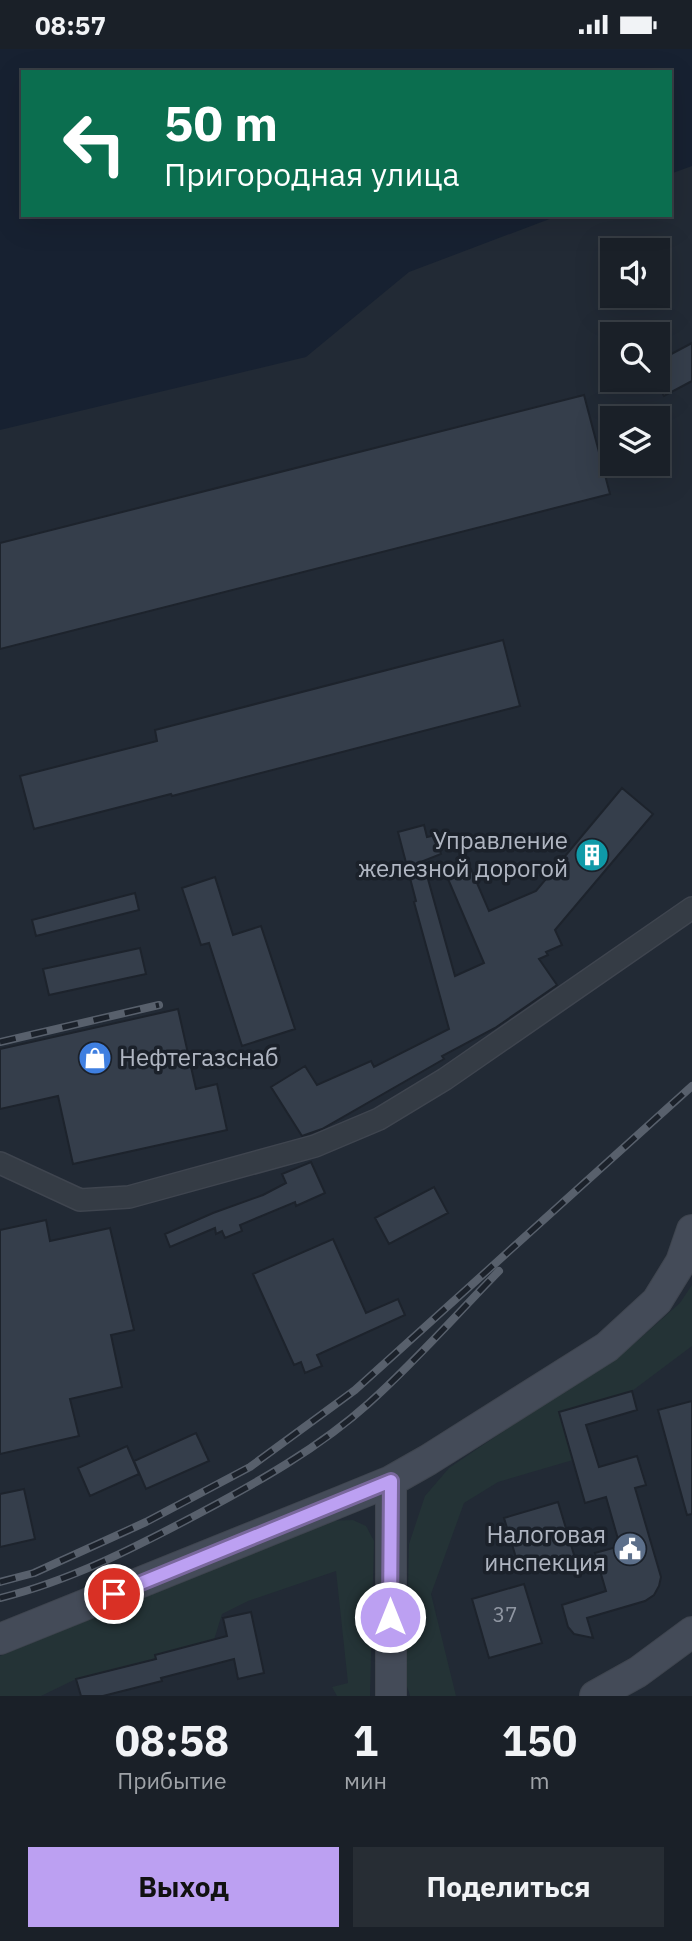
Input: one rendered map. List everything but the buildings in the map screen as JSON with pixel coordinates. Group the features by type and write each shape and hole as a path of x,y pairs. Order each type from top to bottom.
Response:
{"main road":[{"path":"0,1639 391,1481 607,1347 657,1301 681,1262 692,1230"},
{"path":"390,1696 391,1481"},
{"path":"595,1696 638,1672 692,1632"}],"street":[{"path":"0,1163 80,1200 129,1197 315,1146 379,1119 444,1079 692,908"}],"shaded area":[{"path":"692,1285 692,1346 632,1391 559,1412 573,1460 498,1482 464,1503 431,1594 456,1696 410,1696 406,1683 409,1544 425,1496 449,1468 637,1341 680,1303"},
{"path":"353,1520 366,1526 374,1541 370,1696 337,1696 332,1687 348,1683 336,1571 248,1601 222,1614 214,1640 156,1655 156,1659 76,1679 41,1696 0,1696 0,1656 323,1521"}],"water":[{"path":"0,49 692,49 692,166 672,173 672,70 21,70 21,217 555,217 409,272 306,357 0,430"}],"railway":[{"path":"0,1042 159,1005"},
{"path":"0,1582 34,1573 146,1522 250,1467 355,1390 692,1086"},
{"path":"0,1598 77,1573 127,1550 176,1526 288,1463 330,1435 386,1387 499,1271"}],"place":[{"name":"Управление железной дорогой","path":"592,855"},
{"name":"Нефтегазснаб","path":"95,1058"},
{"name":"Налоговая инспекция","path":"630,1549"}],"route":[{"path":"114,1594 391,1481 390,1617"}]}
